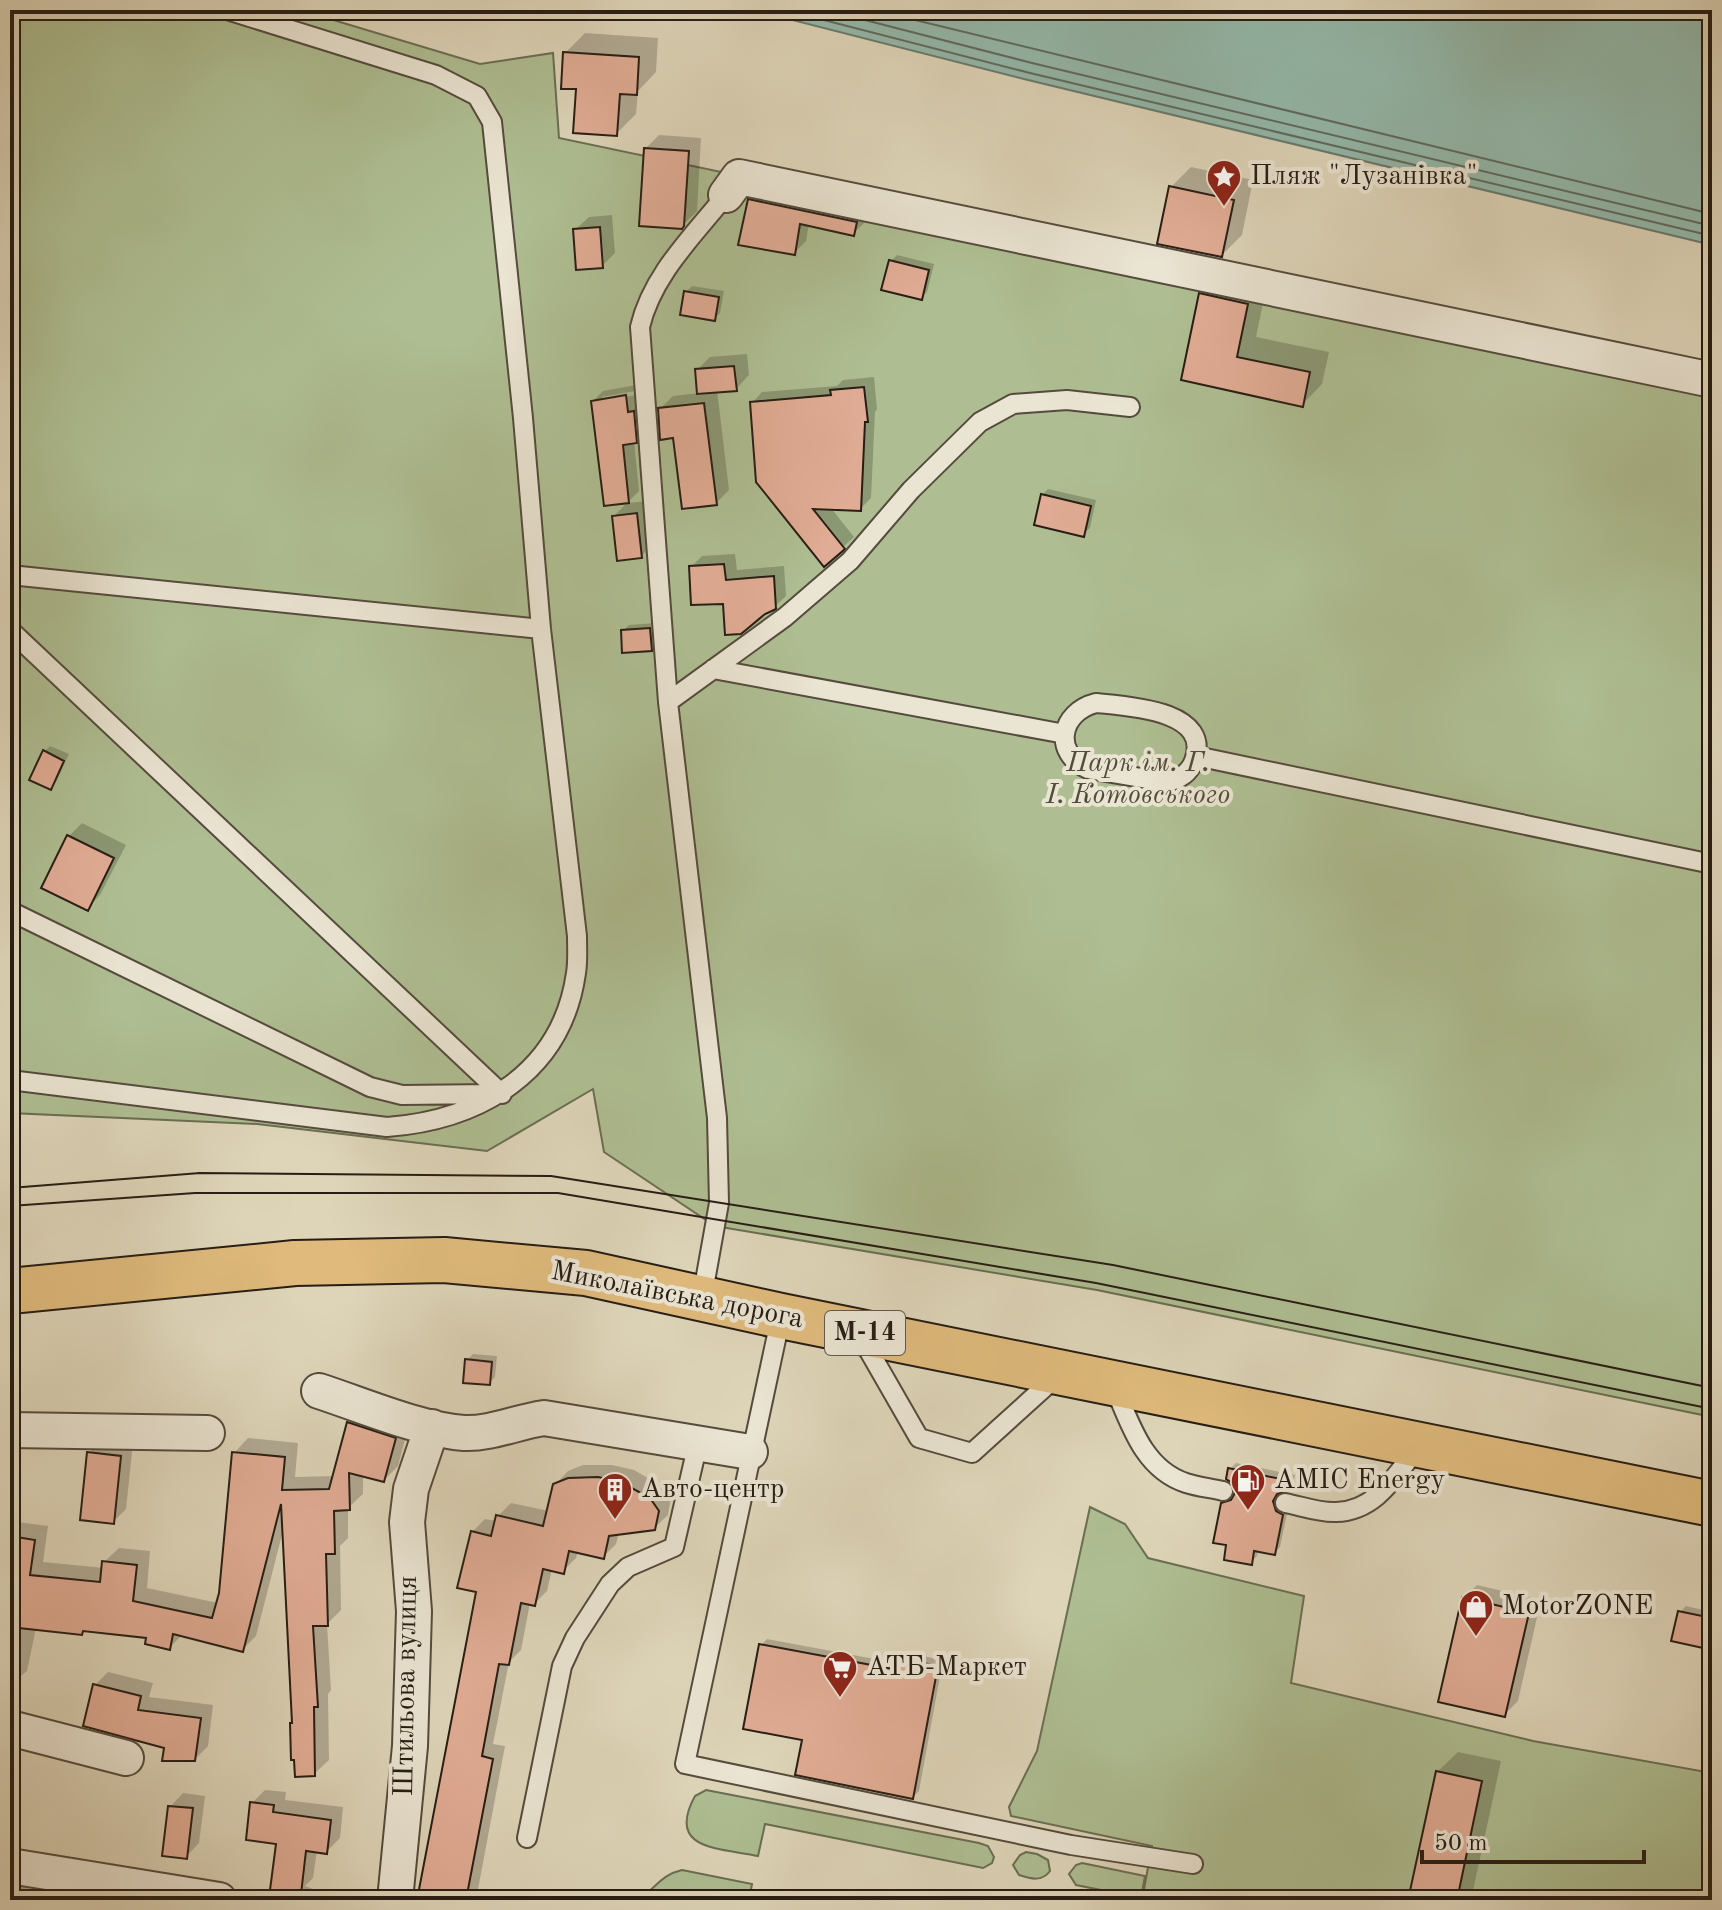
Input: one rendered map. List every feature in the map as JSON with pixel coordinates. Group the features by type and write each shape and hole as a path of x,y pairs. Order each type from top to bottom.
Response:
{"main road":[{"name":"Миколаївська дорога","path":"10,1291 295,1263 444,1260 586,1273 781,1316 1712,1504"}],"street":[{"path":"726,195 739,177 1712,380"},
{"path":"319,1391 432,1427 464,1433 495,1430 544,1418 750,1452"},
{"name":"Штильова вулиця","path":"395,1900 410,1746 414,1626 407,1522 411,1489 432,1427"},
{"path":"10,1430 207,1433"},
{"path":"10,1728 126,1758"},
{"path":"10,1866 219,1900"}],"lane":[{"path":"10,1080 387,1127 417,1125 458,1114 502,1094 528,1072 550,1046 568,1004 576,973 577,936 541,629 492,122 477,96 436,75 227,10"},
{"path":"702,1298 719,1203 717,1118 668,702 640,327 644,309 667,268 726,195"},
{"path":"668,702 785,617 850,561 911,490 980,422 1013,404 1067,400 1130,407"},
{"path":"10,575 541,629"},
{"path":"10,630 502,1094"},
{"path":"713,669 1065,734"},
{"path":"1096,703 1108,704 1179,718 1194,734 1196,756 1192,766 1176,780 1140,779 1078,765 1065,745 1065,734 1075,712 1096,703"},
{"path":"1196,756 1712,864"},
{"path":"10,911 370,1087 402,1095 502,1094"},
{"path":"781,1316 685,1764 1071,1845 1193,1864"},
{"path":"858,1331 919,1438 972,1453 1061,1373"},
{"path":"1113,1383 1142,1448 1162,1470 1185,1483 1223,1491"},
{"path":"527,1838 562,1666 586,1619 610,1584 628,1567 674,1547 698,1443"},
{"path":"1285,1503 1333,1513 1357,1510 1378,1497 1420,1445"}],"green space":[{"name":"Парк ім. Г. І. Котовського","path":"10,10 300,10 480,64 553,53 559,138 1712,380 1712,1417 1097,1290 715,1226 604,1152 593,1089 487,1151 257,1124 10,1113"},
{"path":"1090,1507 1125,1524 1148,1558 1304,1596 1291,1683 1533,1741 1712,1773 1712,1900 1142,1900 1152,1846 1011,1816 1009,1807 1037,1751"},
{"path":"706,1790 979,1843 988,1846 994,1857 992,1863 983,1868 765,1824 758,1856 714,1848 692,1837 687,1827 695,1796"},
{"path":"1026,1852 1048,1860 1050,1871 1036,1879 1019,1875 1013,1865"},
{"path":"1082,1863 1145,1876 1141,1898 1076,1885 1069,1874"},
{"path":"682,1870 752,1884 749,1900 637,1900 668,1875"}],"water":[{"path":"753,10 1712,10 1712,245 1028,80"}],"building":[{"path":"563,52 639,57 637,95 620,94 617,136 573,133 576,89 561,89"},
{"path":"644,148 689,151 682,229 639,226"},
{"path":"1169,186 1234,200 1222,257 1157,244"},
{"path":"748,199 857,222 854,236 800,224 795,255 738,245"},
{"path":"600,227 603,268 576,270 573,229"},
{"path":"889,260 929,270 922,300 881,290"},
{"path":"684,291 719,297 715,321 680,315"},
{"path":"1199,293 1248,304 1237,357 1310,372 1303,407 1181,380"},
{"path":"734,366 737,391 697,394 695,369"},
{"path":"864,387 868,422 865,422 861,511 813,509 845,549 824,567 756,482 750,402 831,395 830,390"},
{"path":"626,395 628,412 634,411 637,443 623,445 629,503 604,506 591,401"},
{"path":"704,403 717,505 682,509 673,438 660,440 658,408"},
{"path":"1041,494 1091,506 1084,537 1034,525"},
{"path":"637,513 642,558 617,561 612,516"},
{"path":"724,564 726,580 774,576 776,609 741,634 725,635 723,604 691,605 689,566"},
{"path":"650,628 652,651 622,653 621,630"},
{"path":"43,750 64,761 51,790 29,780"},
{"path":"67,835 114,858 88,911 41,888"},
{"path":"465,1359 492,1362 490,1385 463,1383"},
{"path":"347,1422 396,1438 384,1482 349,1473 350,1510 334,1511 335,1554 326,1554 328,1626 313,1626 318,1707 314,1707 315,1776 295,1777 294,1760 291,1760 292,1723 281,1504 243,1652 173,1634 170,1650 145,1644 146,1638 10,1627 10,1536 35,1540 30,1575 100,1582 102,1561 137,1565 133,1601 212,1618 219,1593 232,1452 285,1457 282,1490 329,1489"},
{"path":"87,1452 121,1456 114,1524 80,1520"},
{"path":"1228,1468 1290,1481 1288,1491 1277,1494 1273,1501 1276,1511 1283,1515 1275,1555 1254,1551 1252,1565 1224,1560 1226,1545 1213,1543 1221,1503 1231,1500 1235,1493 1232,1483 1226,1479"},
{"path":"598,1477 621,1482 650,1498 659,1511 655,1530 609,1536 604,1559 569,1551 564,1574 543,1569 535,1606 521,1603 509,1665 499,1664 482,1756 493,1759 466,1900 417,1900 476,1592 457,1588 471,1531 491,1536 496,1515 543,1526 553,1484 568,1478"},
{"path":"1462,1597 1529,1613 1505,1717 1438,1702"},
{"path":"1678,1611 1712,1618 1712,1650 1671,1641"},
{"name":"АТБ-Маркет","path":"759,1644 893,1669 895,1657 938,1666 913,1799 795,1775 802,1740 743,1729"},
{"path":"93,1684 141,1696 138,1710 201,1718 195,1761 162,1761 164,1748 83,1726"},
{"path":"1436,1771 1482,1781 1457,1900 1408,1900"},
{"path":"250,1802 274,1805 273,1812 331,1820 327,1854 306,1851 301,1894 270,1890 276,1844 246,1840"},
{"path":"168,1806 193,1808 187,1859 162,1856"}],"tram line":[{"path":"10,1188 200,1173 551,1176 1113,1265 1712,1388"},
{"path":"10,1206 195,1193 558,1193 1096,1283 1712,1409"}],"place":[{"name":"Пляж \"Лузанівка\"","path":"1224,208"},
{"name":"AMIC Energy","path":"1248,1512"},
{"name":"Авто-центр","path":"615,1521"},
{"name":"MotorZONE","path":"1476,1638"},
{"name":"АТБ-Маркет","path":"840,1699"}]}
